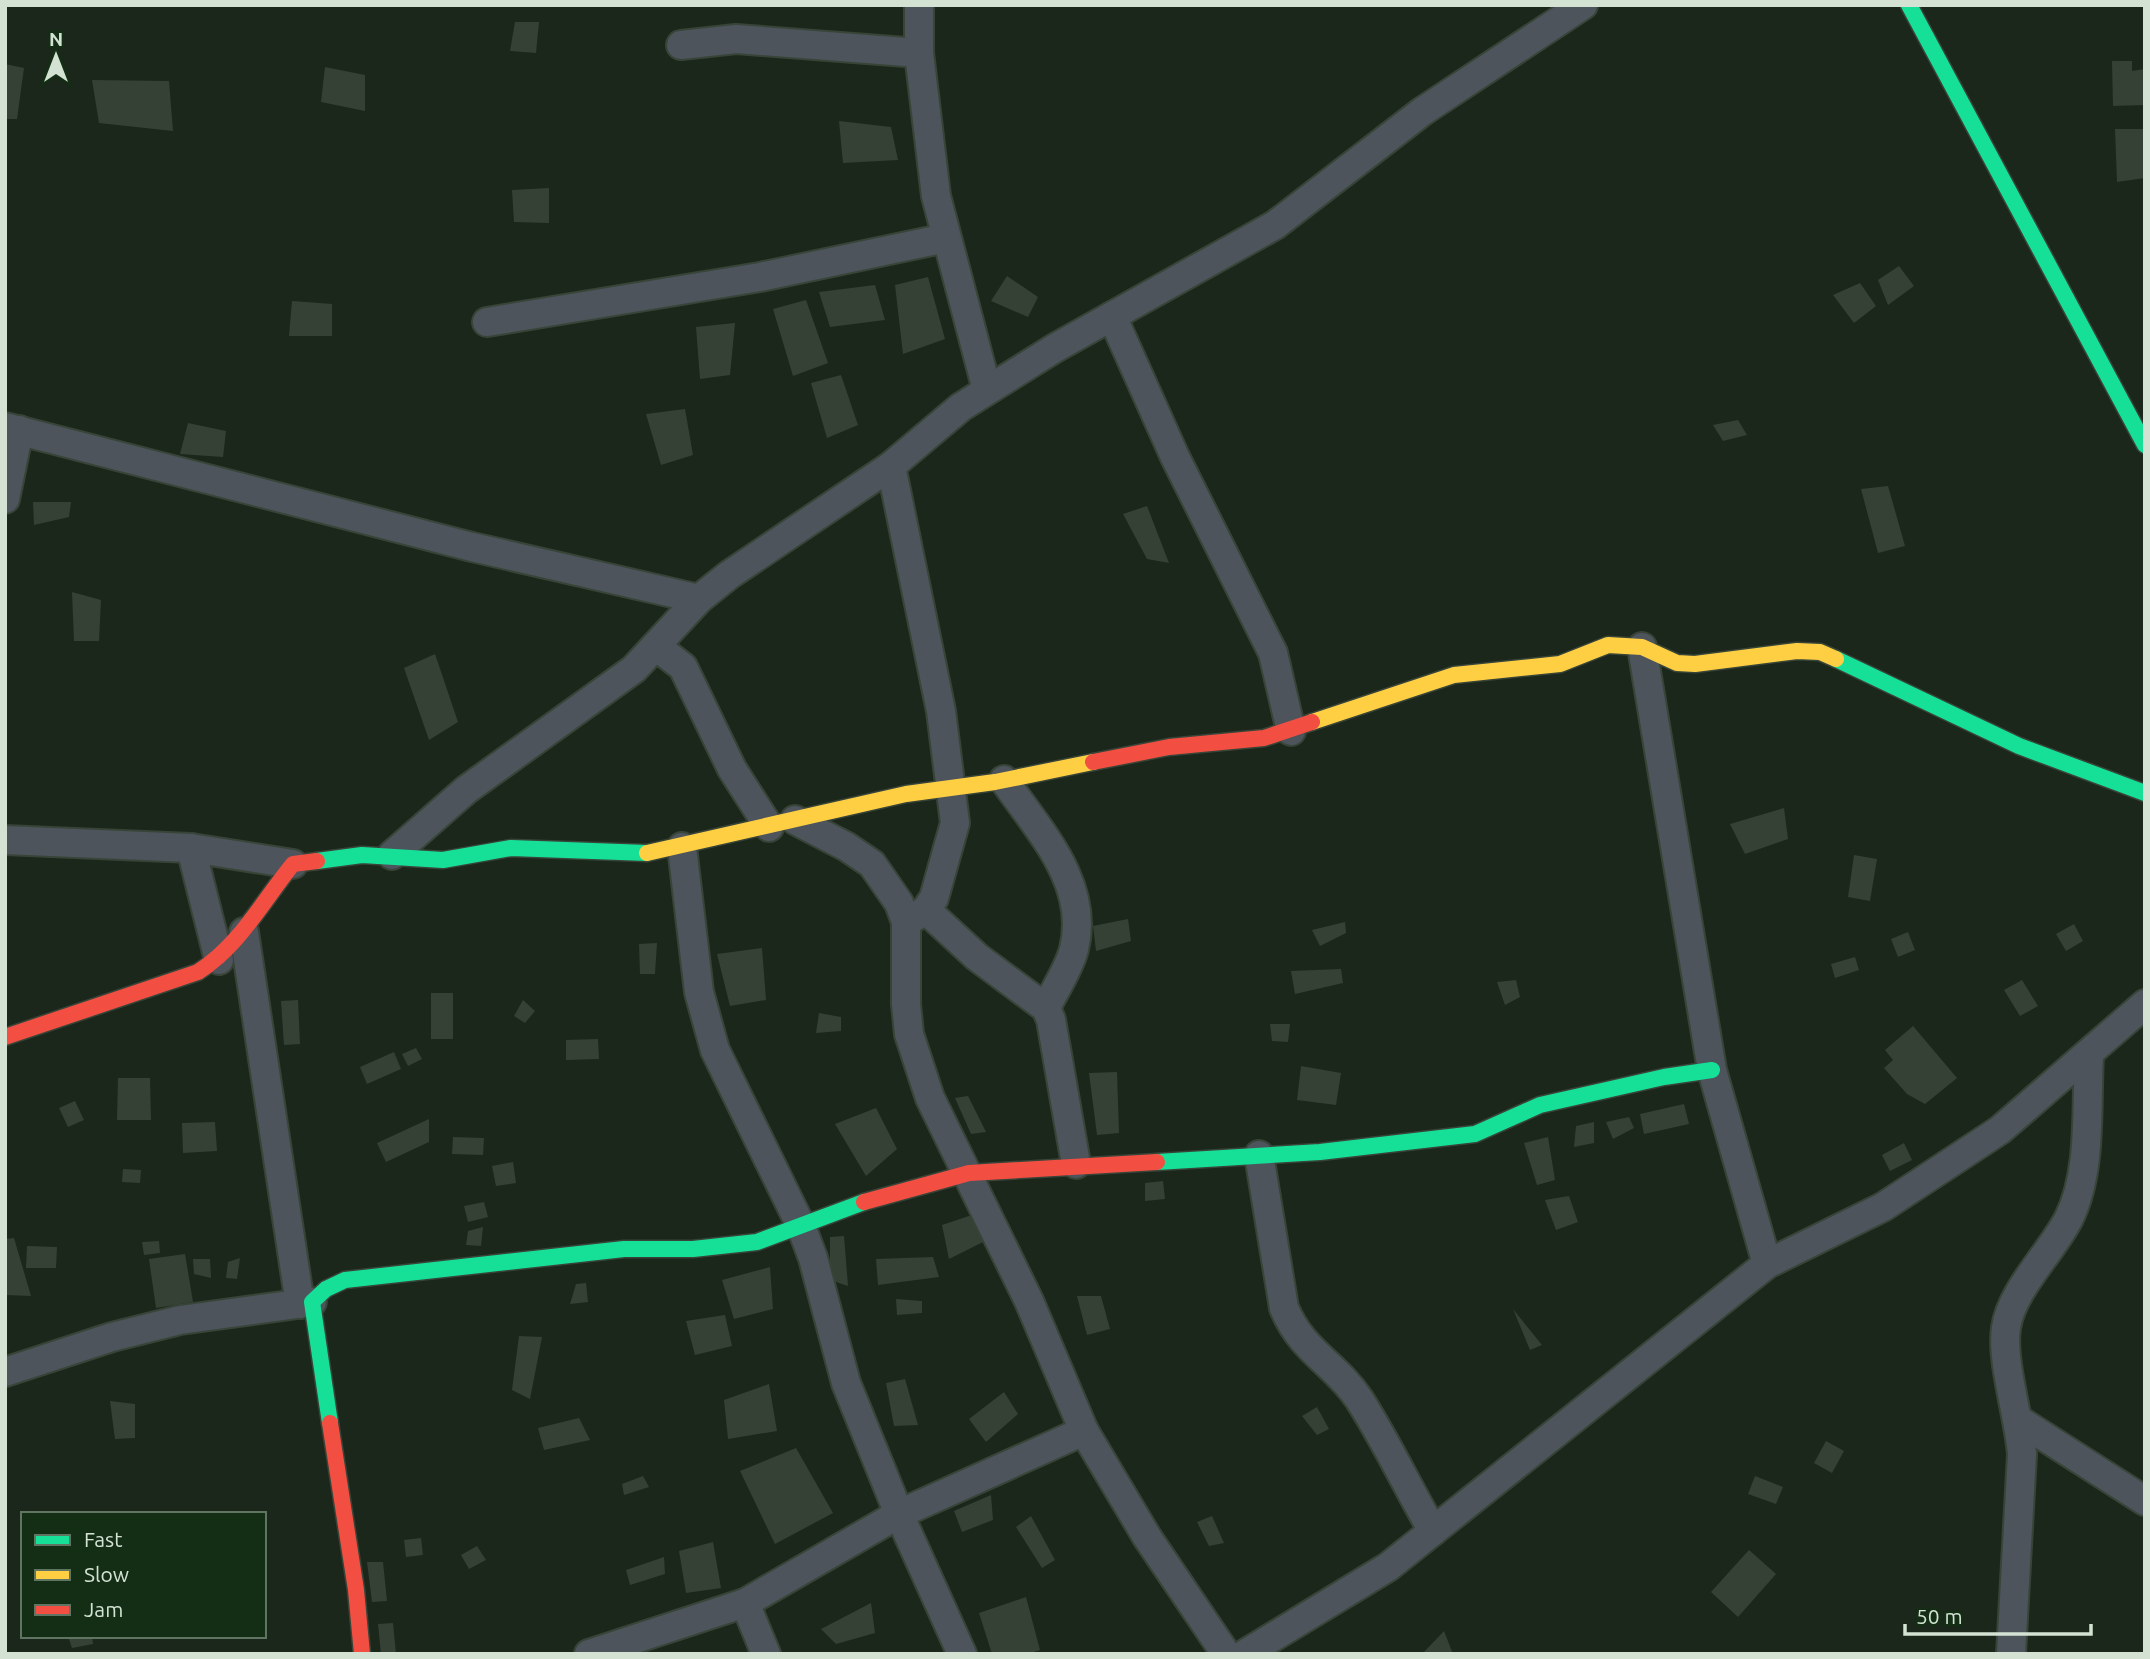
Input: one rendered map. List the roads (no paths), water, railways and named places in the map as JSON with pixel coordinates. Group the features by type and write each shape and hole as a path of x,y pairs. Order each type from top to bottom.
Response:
{"street":[{"path":"919,5 919,53 936,196 987,390"},
{"path":"392,855 466,790 634,669 657,648 699,599 729,575 891,466 961,407 1112,316 1275,225 1423,111 1583,5"},
{"path":"1909,5 2145,445"},
{"path":"681,45 736,39 919,53"},
{"path":"486,322 760,276 946,238"},
{"path":"1112,316 1175,457 1273,653 1291,731"},
{"path":"5,499 12,429 472,547 699,599"},
{"path":"891,466 926,628 951,788 954,834 933,898 916,916 909,1034 930,1098 969,1173 1084,1431 1147,1536 1226,1654"},
{"path":"5,840 191,848 293,863 392,855 419,860 443,860 511,848 624,855 682,848 882,799 1004,780 1169,747 1240,742 1291,731 1454,675 1560,664 1608,645 1642,647 1677,663 1695,664 1797,651 1820,652 2019,746 2145,793"},
{"path":"1642,647 1713,1070 1767,1264"},
{"path":"657,648 683,667 732,769 782,824 847,847 872,864 899,903 1046,1008 1051,1020 1076,1164"},
{"path":"1004,780 1063,864 1076,906 1074,951 1046,1008"},
{"path":"191,848 219,960"},
{"path":"682,848 704,1015 715,1050 801,1226 813,1258 846,1382 899,1514 962,1654"},
{"path":"5,1037 198,972 219,960 244,932 293,863"},
{"path":"244,932 356,1590 362,1654"},
{"path":"1245,1654 1388,1567 1767,1264 1883,1207 2000,1130 2089,1056 2145,1004"},
{"path":"2011,1654 2022,1454 2020,1421 2005,1346 2006,1327 2010,1309 2068,1220 2081,1189 2089,1056"},
{"path":"5,1372 111,1337 180,1320 306,1303 345,1280 367,1276 624,1249 717,1247 757,1242 835,1210 942,1178 969,1173 1076,1164 1320,1153 1475,1133 1540,1105 1664,1077 1713,1070"},
{"path":"1259,1155 1284,1308 1291,1325 1299,1340 1342,1379 1358,1398 1433,1531"},
{"path":"2020,1421 2145,1501"},
{"path":"590,1654 745,1603 899,1514 1084,1431"},
{"path":"745,1603 766,1654"}]}
